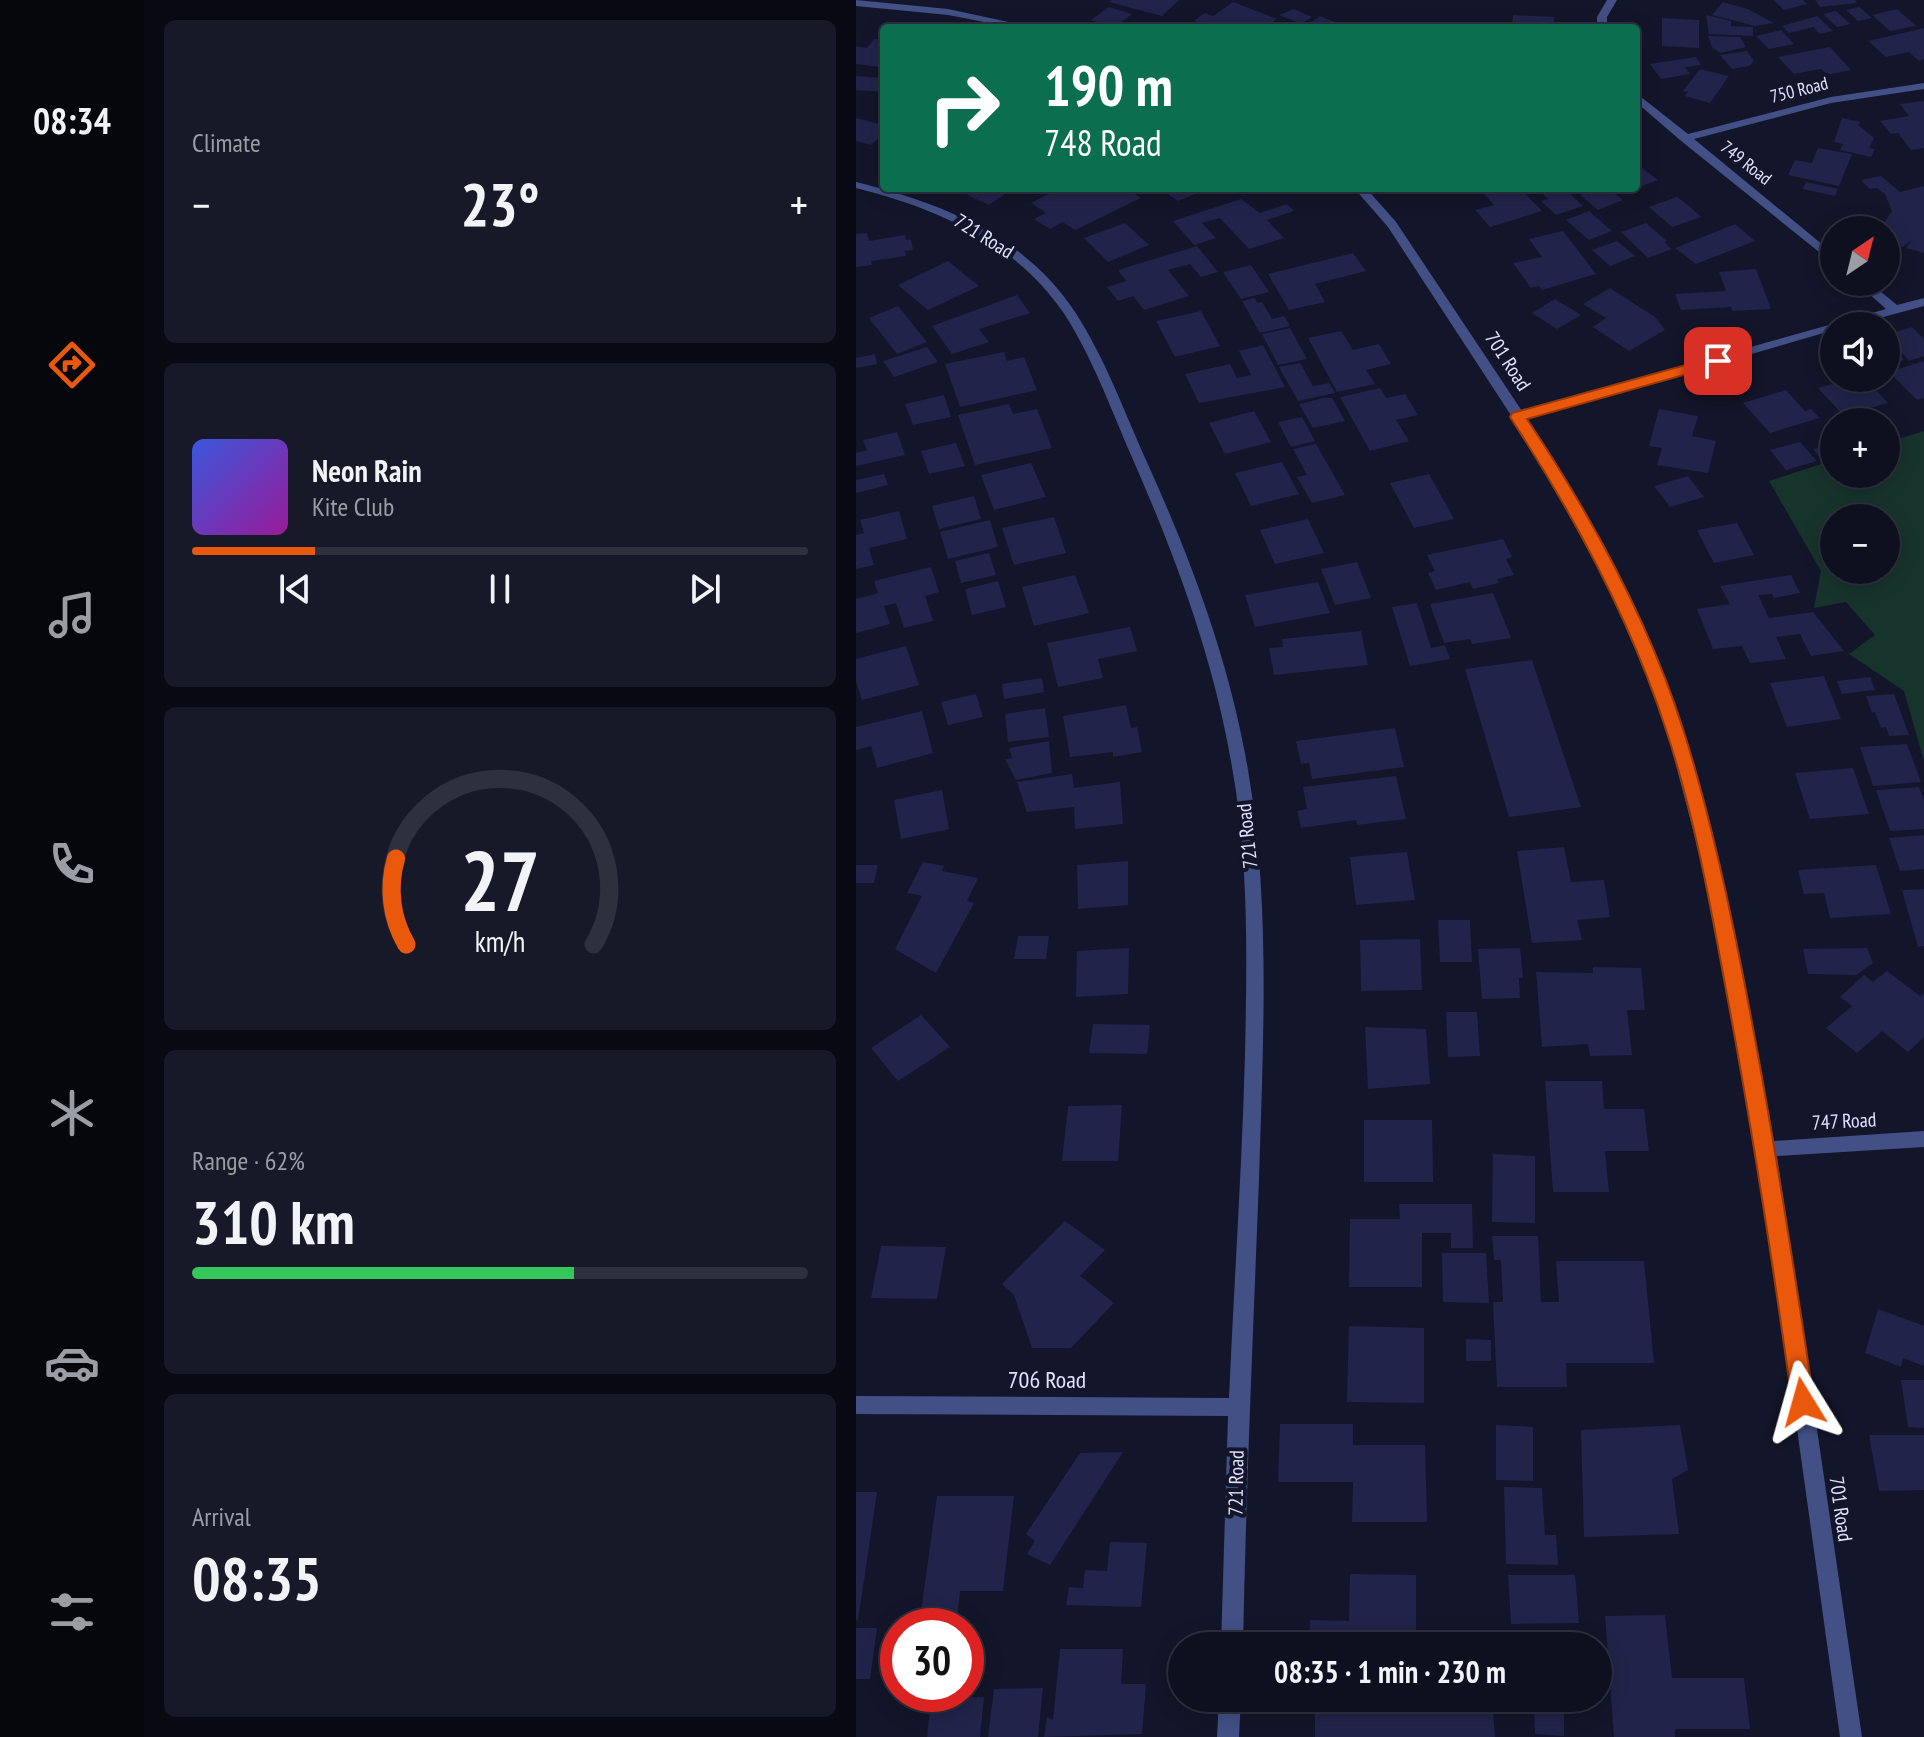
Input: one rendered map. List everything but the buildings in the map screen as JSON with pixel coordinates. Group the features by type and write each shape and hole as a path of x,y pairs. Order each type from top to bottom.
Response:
{"street":[{"path":"1602,24 1602,17 1612,0"},
{"path":"856,3 948,12 1010,24"},
{"name":"750 Road","path":"1684,138 1831,100 1924,86"},
{"name":"749 Road","path":"1640,100 1820,249"},
{"name":"721 Road","path":"856,185 880,192"},
{"name":"721 Road","path":"880,192 929,206 998,240 1034,271 1067,310 1142,464 1183,566 1209,641 1232,734 1247,814 1255,978 1232,1632"},
{"name":"701 Road","path":"1363,192 1400,236 1558,477 1607,568 1675,731 1718,894 1767,1149 1851,1737"},
{"path":"1879,296 1894,309"},
{"path":"1884,312 1924,302"},
{"path":"1517,417 1820,330"},
{"name":"747 Road","path":"1767,1149 1924,1139"},
{"name":"706 Road","path":"856,1405 1238,1407"},
{"path":"1228,1737 1229,1712"}],"green space":[{"path":"1924,431 1924,761 1904,691 1849,654 1875,635 1846,602 1814,608 1820,576 1820,584 1900,584 1900,504 1820,504 1820,569 1769,481 1820,465 1820,488 1900,488 1900,439"}],"route":[{"path":"1718,361 1517,417 1558,477 1607,568 1675,731 1718,894 1767,1149 1803,1402"}]}
